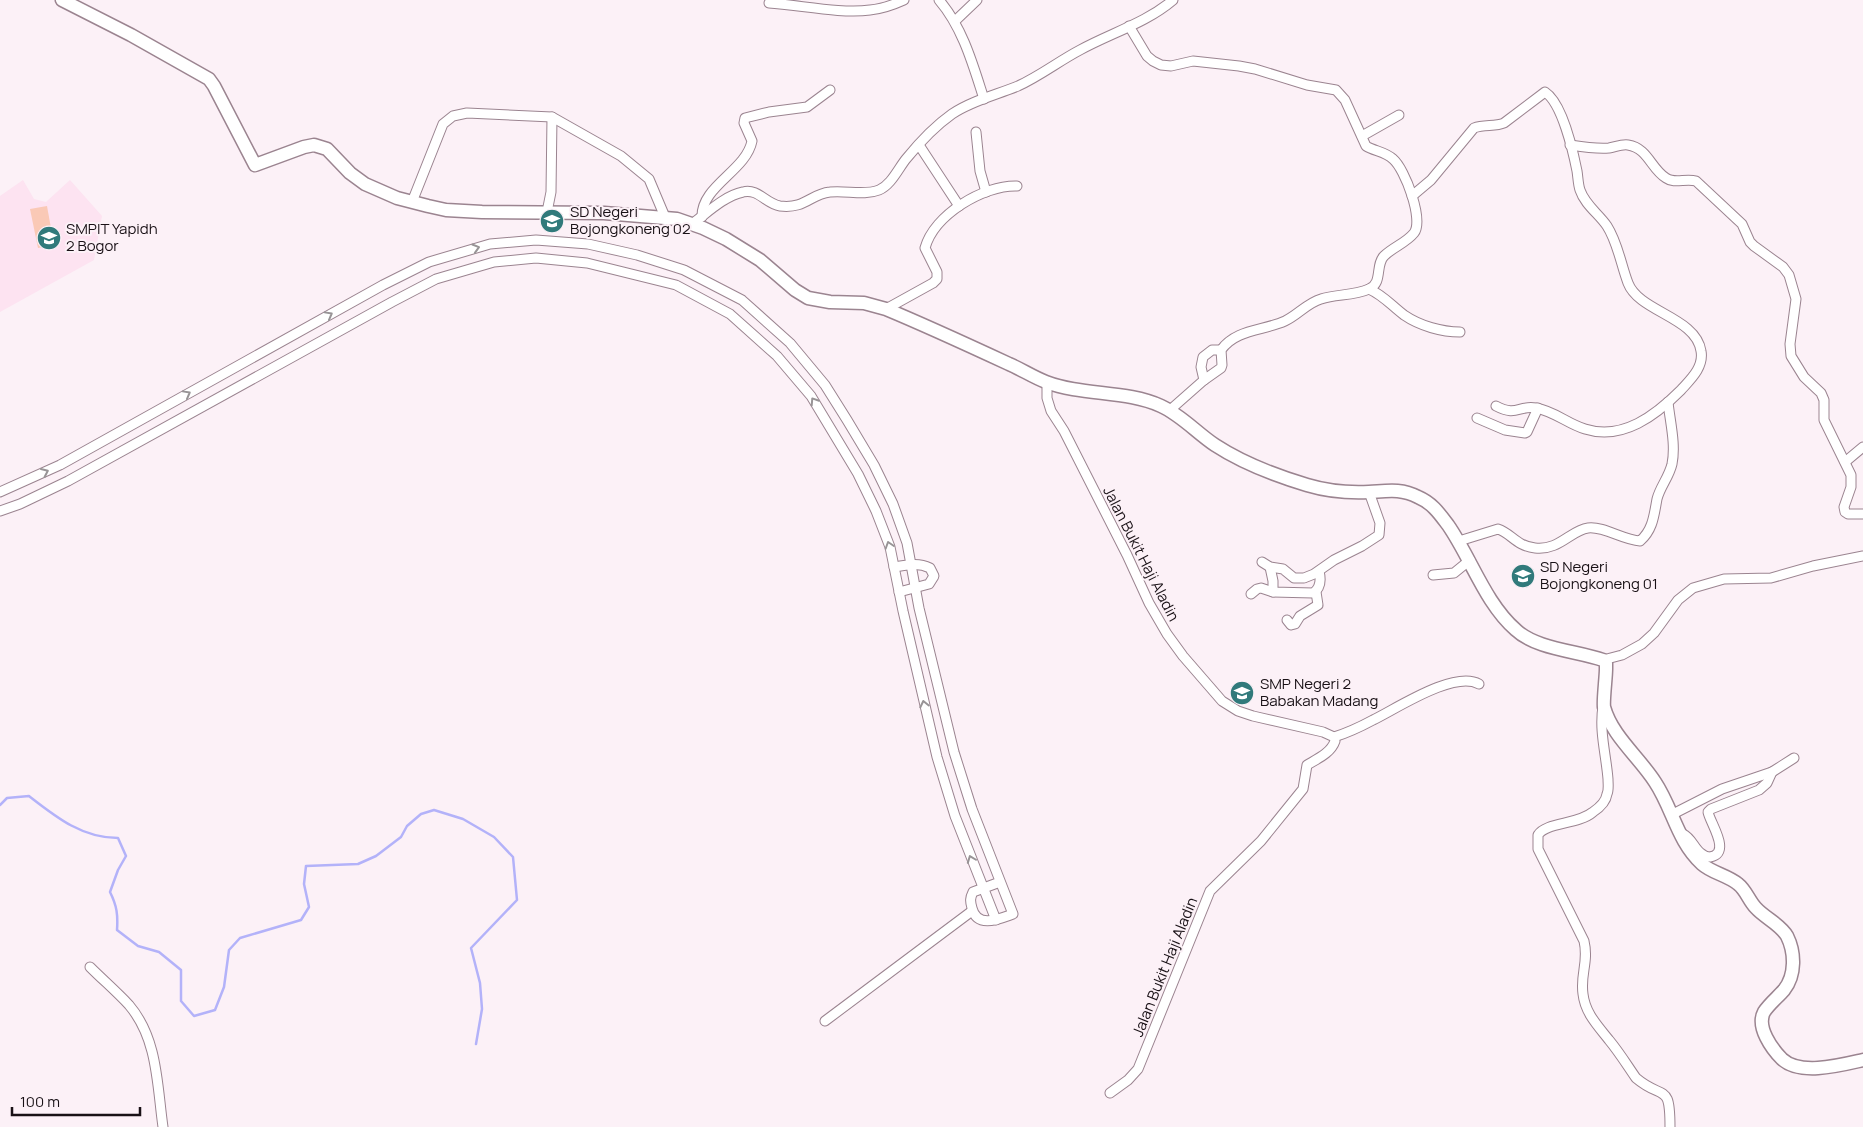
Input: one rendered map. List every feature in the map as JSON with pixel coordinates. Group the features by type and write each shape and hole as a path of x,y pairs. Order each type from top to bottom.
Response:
{"street":[{"path":"62,0 131,35 209,79 255,165 314,145 327,149 358,180 382,192 412,202 446,210 547,212 696,220 760,260 795,290 808,298 830,302 864,303 886,309 1047,382 1103,394 1139,398 1170,410 1213,444 1230,454 1279,475 1325,490 1369,492 1395,490 1408,492 1425,500 1432,505 1459,541 1494,605 1515,630 1529,639 1602,660 1606,663 1604,705 1601,720 1608,794 1600,806 1588,816 1572,823 1543,830 1538,835 1538,849 1584,941 1587,962 1582,985 1586,1007 1595,1023 1636,1078 1643,1084 1664,1093 1668,1098 1670,1104 1670,1127"},
{"path":"769,3 870,11 904,0"},
{"path":"939,0 955,21 973,64 984,100"},
{"path":"955,21 977,0"},
{"path":"696,220 742,192 756,192 772,204 787,206 804,204 822,194 830,192 880,190 890,181 919,145 961,109 1040,75 1078,51 1153,16 1173,0"},
{"path":"1130,26 1147,56 1161,65 1171,66 1199,61 1239,66 1307,85 1336,90 1345,100 1366,146 1392,158 1396,162 1412,196 1416,220 1416,229 1404,242 1384,256 1377,281 1369,289 1347,295 1319,299 1284,321 1239,335 1221,350 1222,365 1170,410"},
{"path":"696,220 713,191 738,166 748,151 752,141 744,123 745,118 769,112 807,107 830,90"},
{"path":"1412,196 1431,180 1474,128 1481,125 1504,123 1545,92 1555,102 1570,145 1580,190 1612,235 1631,290 1644,302 1679,323 1694,336 1702,352 1699,366 1693,378 1648,418 1621,431 1598,432 1584,429 1538,408 1526,408 1512,412 1496,406"},
{"path":"412,202 443,124 453,116 467,113 552,117 621,156 649,179 662,206 665,217"},
{"path":"1362,136 1399,115"},
{"path":"547,212 551,192 552,117"},
{"path":"976,132 980,171 986,192"},
{"path":"919,145 958,206"},
{"path":"1570,145 1596,148 1630,145 1640,149 1667,180 1686,179 1696,181 1742,224 1754,246 1783,267 1789,275 1796,299 1790,344 1791,356 1804,377 1821,393 1824,400 1824,420 1852,480 1844,510 1848,514 1863,514"},
{"path":"886,309 937,279 938,272 925,248 928,238 938,223 958,206 986,192 1002,186 1017,186"},
{"path":"0,492 60,465 383,285 429,262 490,244 536,240 588,244 637,255 684,270 742,300 790,343 825,385 874,465 907,543 915,588 954,752 972,809 1013,914 996,920 985,921 978,919 972,912 970,899 973,892 982,887 1000,882"},
{"path":"0,511 44,492 103,462 392,302 436,280 494,262 536,258 587,263 676,285 730,314 777,356 811,396 858,474 890,547 898,592 937,757 955,816 996,920"},
{"path":"1369,289 1377,292 1413,320 1440,330 1460,332"},
{"path":"1204,380 1201,367 1203,357 1212,350 1221,350"},
{"name":"Jalan Bukit Haji Aladin","path":"1047,382 1047,398 1051,411 1067,438 1149,603 1167,634 1183,656 1222,701 1238,711 1323,732 1334,737 1336,741 1334,746 1307,765 1303,789 1261,841 1210,891 1138,1069 1128,1080 1110,1093"},
{"path":"1459,541 1498,528 1517,542 1535,548 1544,548 1558,544 1589,528 1630,541 1640,541 1646,537 1652,525 1660,490 1670,471 1672,462 1672,428 1668,402"},
{"path":"1477,418 1505,430 1525,434 1528,432 1538,408"},
{"path":"119,432 130,447"},
{"path":"93,446 103,462"},
{"path":"1844,462 1863,447"},
{"path":"1273,592 1274,581 1266,565 1283,569 1290,576 1299,579 1319,571 1334,560 1379,535 1380,523 1369,492"},
{"path":"1602,660 1622,655 1642,644 1654,633 1678,600 1693,588 1724,579 1771,578 1813,566 1863,556"},
{"path":"1433,575 1454,573 1470,560"},
{"path":"894,567 911,564 924,565 930,568 934,576 929,584 898,592"},
{"path":"1287,620 1291,625 1295,624 1304,613 1318,605 1316,592 1320,584 1319,571"},
{"path":"1251,594 1257,589 1300,594 1316,592"},
{"path":"1334,737 1375,720 1400,704 1452,682 1472,680 1478,684"},
{"path":"1604,705 1618,733 1656,784 1688,850 1703,865 1740,885 1755,907 1787,936 1793,962 1791,980 1764,1012 1762,1020 1762,1028 1781,1058 1800,1067 1827,1068 1863,1060"},
{"path":"1671,816 1722,789 1772,772 1794,758"},
{"path":"1678,832 1687,836 1705,856 1710,857 1717,853 1720,849 1720,841 1708,812 1711,809 1759,790 1766,783 1772,772"},
{"path":"825,1021 972,912"},
{"path":"90,967 129,1006 147,1034 152,1047 163,1127"}],"shaded area":[{"name":"SMPIT Yapidh 2 Bogor","path":"23,180 34,199 46,202 70,180 102,216 94,260 0,312 0,196"},
{"path":"47,206 54,245 38,248 30,209"}],"waterway":[{"path":"0,805 7,798 29,796 70,825 93,834 118,838 126,856 118,870 110,892 116,911 117,930 138,946 159,952 181,970 181,1001 194,1016 215,1010 224,987 229,950 240,938 301,920 309,907 304,884 306,866 358,864 376,856 401,837 407,826 421,814 434,810 463,819 494,837 513,857 517,900 471,948 480,983 482,1009 476,1044"}],"place":[{"name":"SD Negeri Bojongkoneng 02","path":"552,221"},
{"name":"SMPIT Yapidh 2 Bogor","path":"49,238"},
{"name":"SD Negeri Bojongkoneng 01","path":"1523,576"},
{"name":"SMP Negeri 2 Babakan Madang","path":"1242,693"}]}
